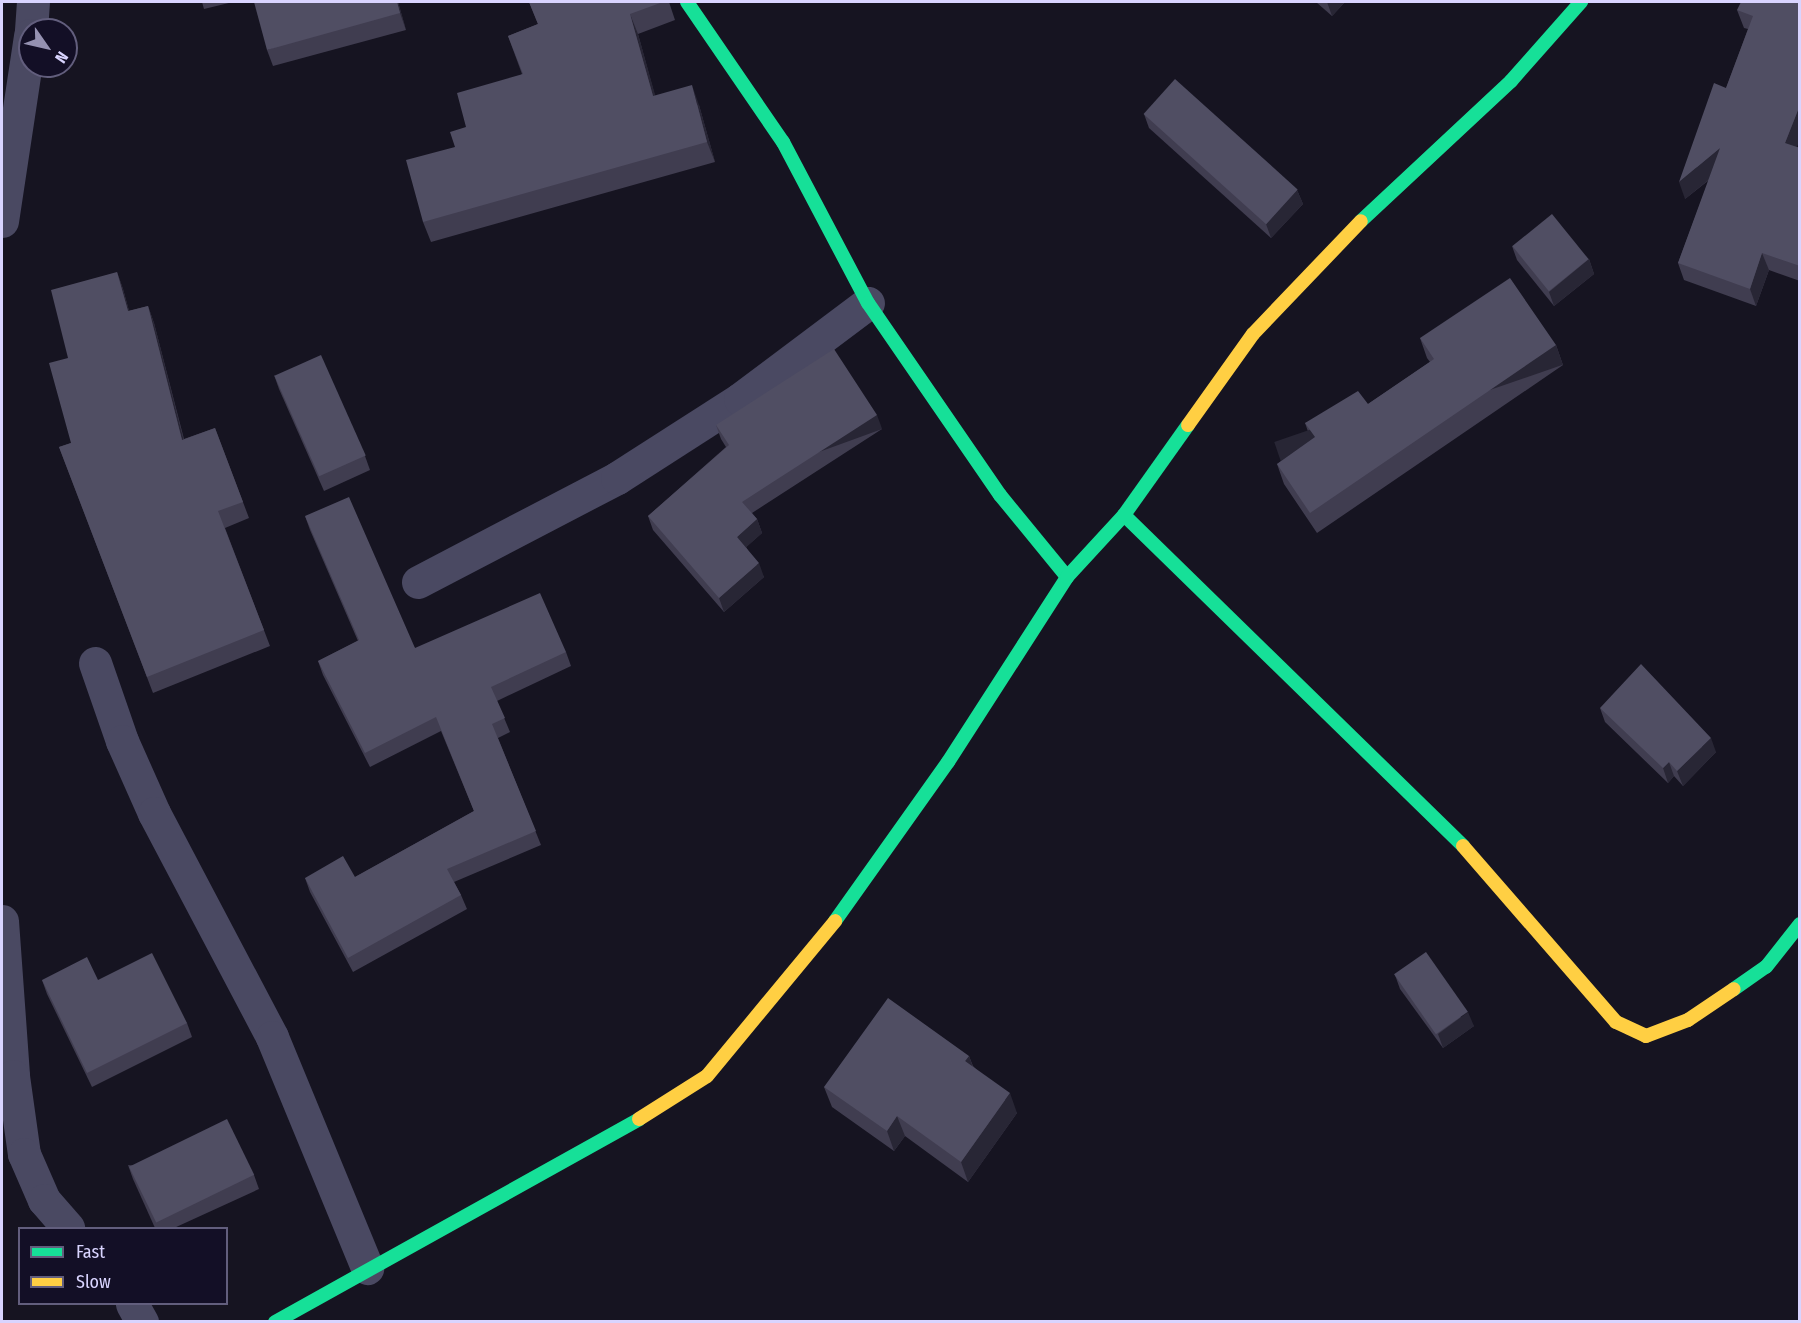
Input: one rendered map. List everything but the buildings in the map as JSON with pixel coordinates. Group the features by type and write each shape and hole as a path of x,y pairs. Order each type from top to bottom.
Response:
{"street":[{"path":"32,18 33,2"},
{"path":"687,2 783,142 868,303 1000,495 1067,578"},
{"path":"275,1322 367,1268 505,1197 680,1096 707,1076 824,936 948,762 1067,578 1124,515 1253,334 1365,216 1511,81 1581,2"},
{"path":"2,221 10,108 18,78"},
{"path":"418,582 617,478 740,399 868,303"},
{"path":"1124,515 1447,827 1616,1022 1646,1036 1688,1020 1766,967 1800,924"},
{"path":"95,663 122,741 154,813 272,1036 367,1268"},
{"path":"2,921 9,1114 33,1178 44,1200 67,1227"},
{"path":"133,1305 142,1322"}],"traffic: fast":[{"path":"687,2 783,142 868,303 1000,495 1067,577"},
{"path":"1361,221 1511,81 1581,2"},
{"path":"835,921 948,762 1067,577 1124,515 1188,425"},
{"path":"1124,515 1463,846"},
{"path":"1734,989 1766,967 1800,924"},
{"path":"275,1322 639,1119"}],"traffic: slow":[{"path":"1188,425 1253,334 1361,221"},
{"path":"1463,846 1616,1022 1646,1036 1688,1020 1734,989"},
{"path":"639,1119 707,1076 835,921"}]}
